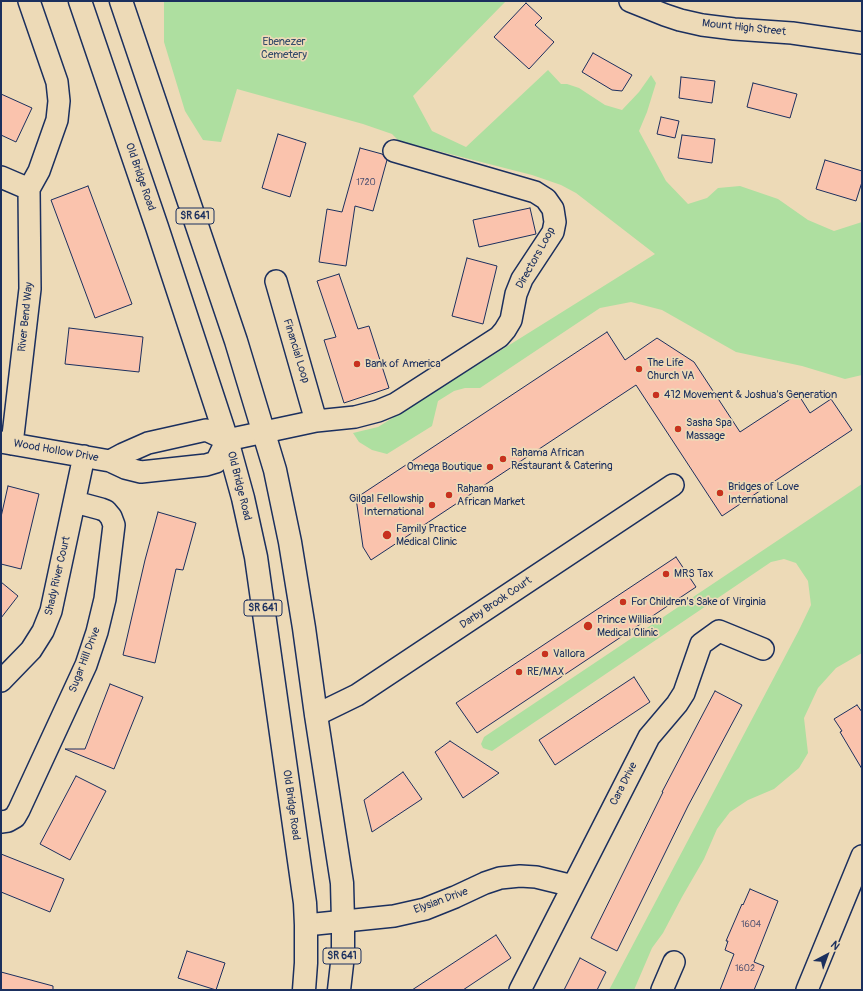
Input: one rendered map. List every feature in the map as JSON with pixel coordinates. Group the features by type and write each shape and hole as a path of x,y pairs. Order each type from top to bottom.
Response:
{"main road":[{"name":"Old Bridge Road","path":"80,1 227,440 244,498 256,557 304,897 306,925 304,990"},
{"name":"SR 641","path":"121,1 234,334 275,470 290,542 304,628 342,883 343,921 339,990"}],"street":[{"path":"1,177 29,189 39,171 58,120 59,101 57,82 29,1"},
{"name":"Mount High Street","path":"630,1 680,20 702,25 792,33 862,43"},
{"name":"Directors Loop","path":"264,432 316,422 355,417 378,411 389,406 499,337 511,320 516,294 522,279 553,232 555,222 553,209 546,199 535,192 394,151"},
{"name":"River Bend Way","path":"7,443 30,289 29,189"},
{"name":"Financial Loop","path":"276,281 316,422"},
{"name":"Wood Hollow Drive","path":"7,443 110,461 125,468 141,472 206,465 216,462 227,440 206,430 148,443 110,461"},
{"path":"227,440 264,432"},
{"name":"Shady River Court","path":"1,681 31,650 43,631 52,611 84,456"},
{"name":"Darby Brook Court","path":"316,715 357,695 673,485"},
{"name":"Sugar Hill Drive","path":"1,822 8,821 15,816 86,665 97,632 105,599 114,525 111,517 106,511 75,502"},
{"name":"Cara Drive","path":"520,990 649,737 680,700 684,693 701,644 719,631 763,649"},
{"path":"807,990 862,856"},
{"name":"Elysian Drive","path":"306,925 394,916 426,908 500,878 520,876 536,877 573,886"},
{"path":"662,990 674,962"}],"green space":[{"name":"Ebenezer Cemetery","path":"164,1 506,1 413,96 432,131 466,147 548,70 561,84 567,84 579,88 605,105 622,110 639,92 651,75 656,83 639,131 666,181 688,204 707,198 718,188 740,186 778,199 808,220 834,231 862,222 862,375 845,379 802,366 736,352 662,310 631,302 600,308 480,388 465,388 454,391 438,401 432,426 387,454 372,450 359,442 353,433 378,427 655,254 576,193 561,185 532,175 399,141 392,134 363,124 237,89 221,142 203,140 185,111 164,42"},
{"path":"862,484 862,653 836,668 818,688 804,718 808,753 799,768 774,789 748,800 730,812 717,829 704,859 663,933 652,948 634,990 609,990 799,630 811,605 808,581 796,563 784,559 771,562 492,751 483,748 481,744 484,737"}],"building":[{"path":"526,3 542,18 535,25 554,42 529,69 494,37"},
{"path":"593,53 632,75 622,91 612,90 582,72"},
{"path":"681,77 715,81 712,103 679,98"},
{"path":"753,83 797,94 790,118 747,107"},
{"path":"1,94 32,108 16,142 1,135"},
{"path":"661,117 679,121 675,138 657,134"},
{"path":"278,134 306,143 290,197 262,188"},
{"path":"682,135 715,139 712,163 678,158"},
{"path":"360,148 382,154 387,160 373,211 355,206 346,266 319,262 327,209 342,212"},
{"path":"825,160 862,171 862,182 856,201 816,189"},
{"path":"88,186 132,304 95,318 51,200"},
{"path":"530,208 536,234 479,247 473,220"},
{"path":"467,258 497,266 483,324 452,316"},
{"name":"Bank of America","path":"339,274 358,329 369,326 389,388 344,403 324,340 336,337 317,281"},
{"path":"69,328 143,337 139,372 65,364"},
{"path":"607,332 625,360 657,338 694,362 740,432 798,394 810,413 831,399 852,430 722,516 636,385 371,560 363,547 356,498"},
{"path":"8,486 39,494 21,569 1,564 1,517"},
{"path":"158,512 196,523 183,570 176,569 155,663 123,655 145,560"},
{"path":"676,557 696,587 477,733 456,703"},
{"path":"1,582 18,596 1,618"},
{"path":"634,677 650,702 555,765 539,740"},
{"path":"110,684 143,697 114,769 65,749 85,749"},
{"path":"715,691 742,705 688,806 617,951 591,938 662,792"},
{"path":"857,705 862,712 862,769 834,719"},
{"path":"450,741 499,773 463,798 435,752"},
{"path":"403,772 422,799 372,832 364,800"},
{"path":"76,776 106,791 70,860 40,844"},
{"path":"1,854 64,879 50,912 1,892"},
{"path":"750,889 778,901 754,962 764,966 754,990 720,990 734,954 725,950 728,941 726,941"},
{"path":"496,935 511,958 463,990 412,990"},
{"path":"187,951 225,963 216,990 178,978"},
{"path":"580,958 606,972 597,990 564,990"},
{"path":"1,972 53,986 53,990 1,990"}],"place":[{"name":"Bank of America","path":"357,364"},
{"name":"The Life Church VA","path":"639,369"},
{"name":"412 Movement & Joshua's Generation","path":"656,395"},
{"name":"Sasha Spa Massage","path":"678,429"},
{"name":"Rahama African Restaurant & Catering","path":"503,459"},
{"name":"Omega Boutique","path":"490,467"},
{"name":"Bridges of Love International","path":"720,493"},
{"name":"Rahama African Market","path":"449,495"},
{"name":"Gilgal Fellowship International","path":"432,505"},
{"name":"Family Practice Medical Clinic","path":"387,535"},
{"name":"MRS Tax","path":"666,574"},
{"name":"For Children's Sake of Virginia","path":"623,602"},
{"name":"Prince William Medical Clinic","path":"588,626"},
{"name":"Vallora","path":"545,654"},
{"name":"RE/MAX","path":"519,672"}]}
